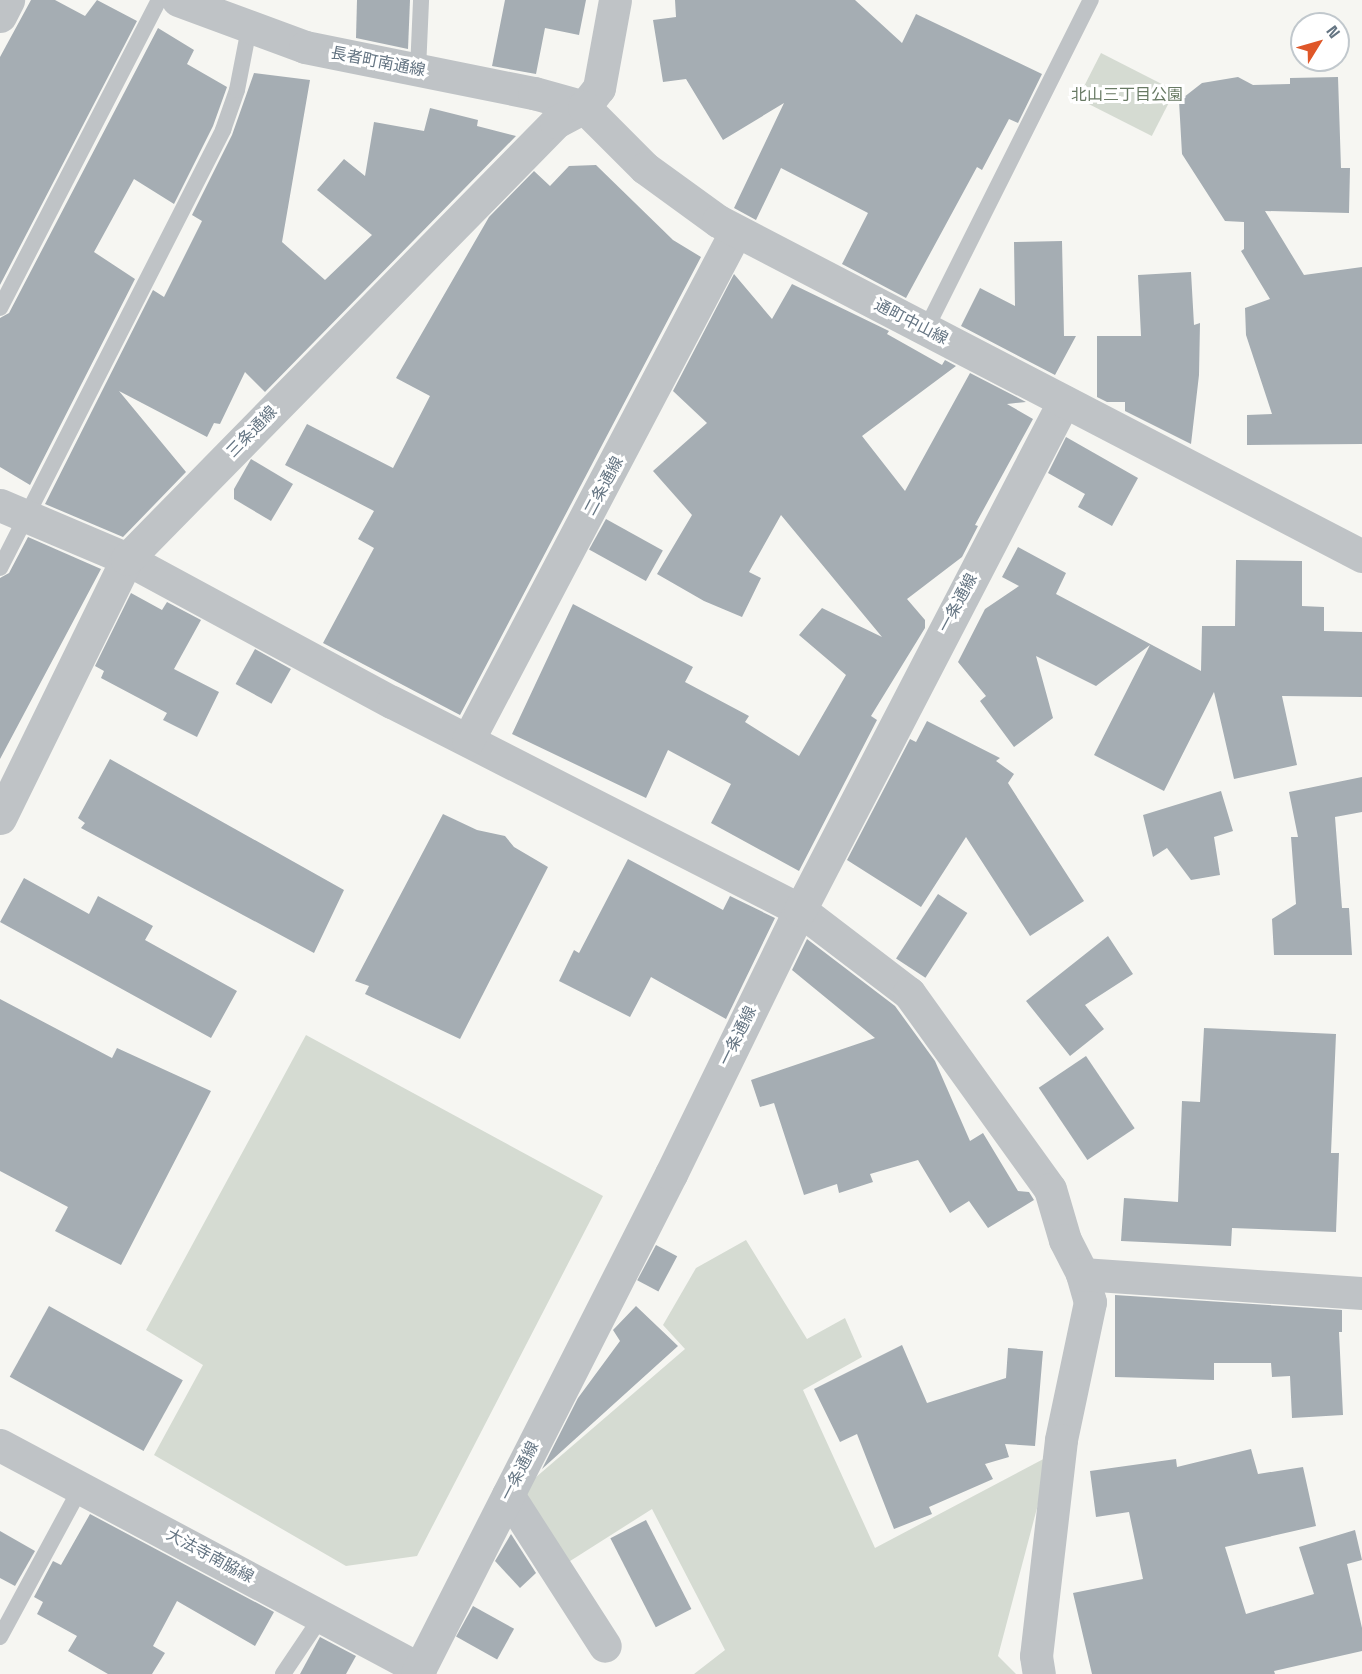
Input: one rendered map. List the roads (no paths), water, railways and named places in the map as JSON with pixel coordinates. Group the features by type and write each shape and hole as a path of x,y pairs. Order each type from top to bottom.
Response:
{"street":[{"path":"0,16 8,0"},
{"name":"長者町南通線","path":"178,0 305,47 534,93 584,107"},
{"path":"584,107 599,88 615,0"},
{"name":"通町中山線","path":"584,107 645,168 736,231 1362,556"},
{"name":"三条通線","path":"0,818 127,559 556,122 584,107"},
{"name":"二条通線","path":"468,740 736,231"},
{"name":"一条通線","path":"418,1671 800,910 1064,401"},
{"path":"13,511 127,559 468,740 800,910 909,993 1050,1189 1065,1240 1082,1274 1090,1302 1061,1440 1036,1656 1040,1674"},
{"path":"1082,1274 1362,1293"},
{"name":"大法寺南脇線","path":"0,1445 321,1616 418,1671"},
{"path":"508,1495 605,1646"}],"lane":[{"path":"0,308 159,0"},
{"path":"418,70 421,0"},
{"path":"926,330 1091,0"},
{"path":"0,568 13,511 223,130 237,90 249,28"},
{"path":"0,1637 81,1487"},
{"path":"284,1674 321,1616"}],"park label":[{"name":"北山三丁目公園","path":"1127,95"}]}
